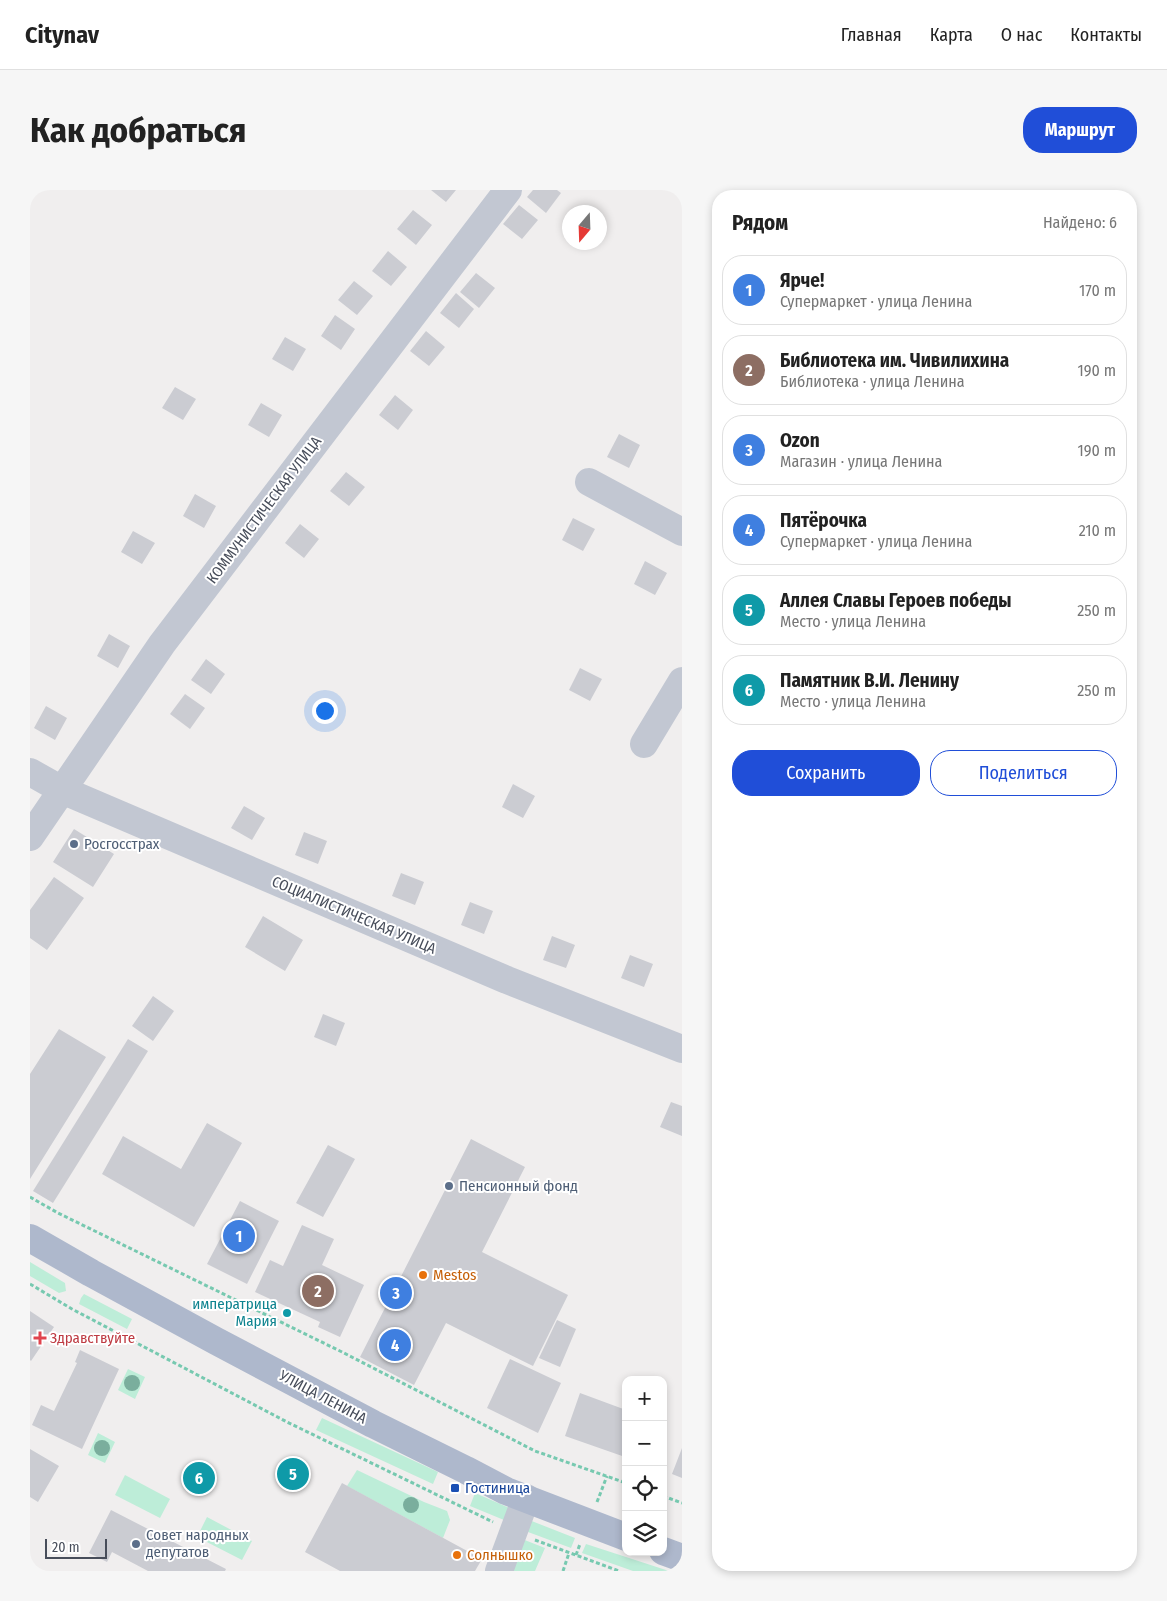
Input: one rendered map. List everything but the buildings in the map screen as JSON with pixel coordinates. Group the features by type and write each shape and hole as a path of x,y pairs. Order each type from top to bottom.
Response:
{"main road":[{"name":"УЛИЦА ЛЕНИНА","path":"30,1238 208,1337 373,1424 506,1490 622,1535"},
{"path":"667,1552 682,1558"}],"street":[{"name":"КОММУНИСТИЧЕСКАЯ УЛИЦА","path":"30,837 162,644 508,190"},
{"path":"589,482 682,532"},
{"path":"644,744 682,681"},
{"name":"СОЦИАЛИСТИЧЕСКАЯ УЛИЦА","path":"30,772 62,790 507,980 682,1049"},
{"path":"499,1571 526,1498"}],"path":[{"path":"30,1197 58,1213 334,1348 535,1451 622,1482"},
{"path":"30,1284 72,1309 287,1422 514,1531 619,1571"},
{"path":"594,1510 607,1476"},
{"path":"667,1497 682,1503"},
{"path":"563,1571 569,1553"}],"green space":[{"path":"30,1262 65,1283 66,1291 59,1293 30,1276"},
{"path":"84,1294 132,1319 127,1329 79,1304"},
{"path":"128,1369 145,1377 135,1399 118,1390"},
{"path":"322,1418 438,1472 433,1484 316,1430"},
{"path":"98,1433 115,1442 105,1463 88,1455"},
{"path":"357,1470 447,1511 450,1520 443,1538 347,1486"},
{"path":"125,1475 170,1499 160,1518 115,1495"},
{"path":"475,1493 516,1511 511,1523 470,1506"},
{"path":"207,1517 252,1541 242,1560 197,1537"},
{"path":"524,1518 575,1538 571,1548 520,1529"},
{"path":"517,1537 545,1548 535,1571 504,1571"},
{"path":"586,1544 669,1571 633,1571 582,1553"}],"place":[{"name":"Росгосстрах","path":"74,844"},
{"name":"Пенсионный фонд","path":"449,1186"},
{"name":"Ярче!","path":"239,1236"},
{"name":"Mestos","path":"423,1275"},
{"name":"Библиотека им. Чивилихина","path":"318,1291"},
{"name":"Ozon","path":"396,1293"},
{"name":"императрица Мария","path":"287,1313"},
{"name":"Здравствуйте","path":"40,1338"},
{"name":"Пятёрочка","path":"395,1345"},
{"name":"Аллея Славы Героев победы","path":"293,1474"},
{"name":"Памятник В.И. Ленину","path":"199,1478"},
{"name":"Гостиница","path":"455,1488"},
{"name":"Совет народных депутатов","path":"136,1544"},
{"name":"Солнышко","path":"457,1555"}]}
